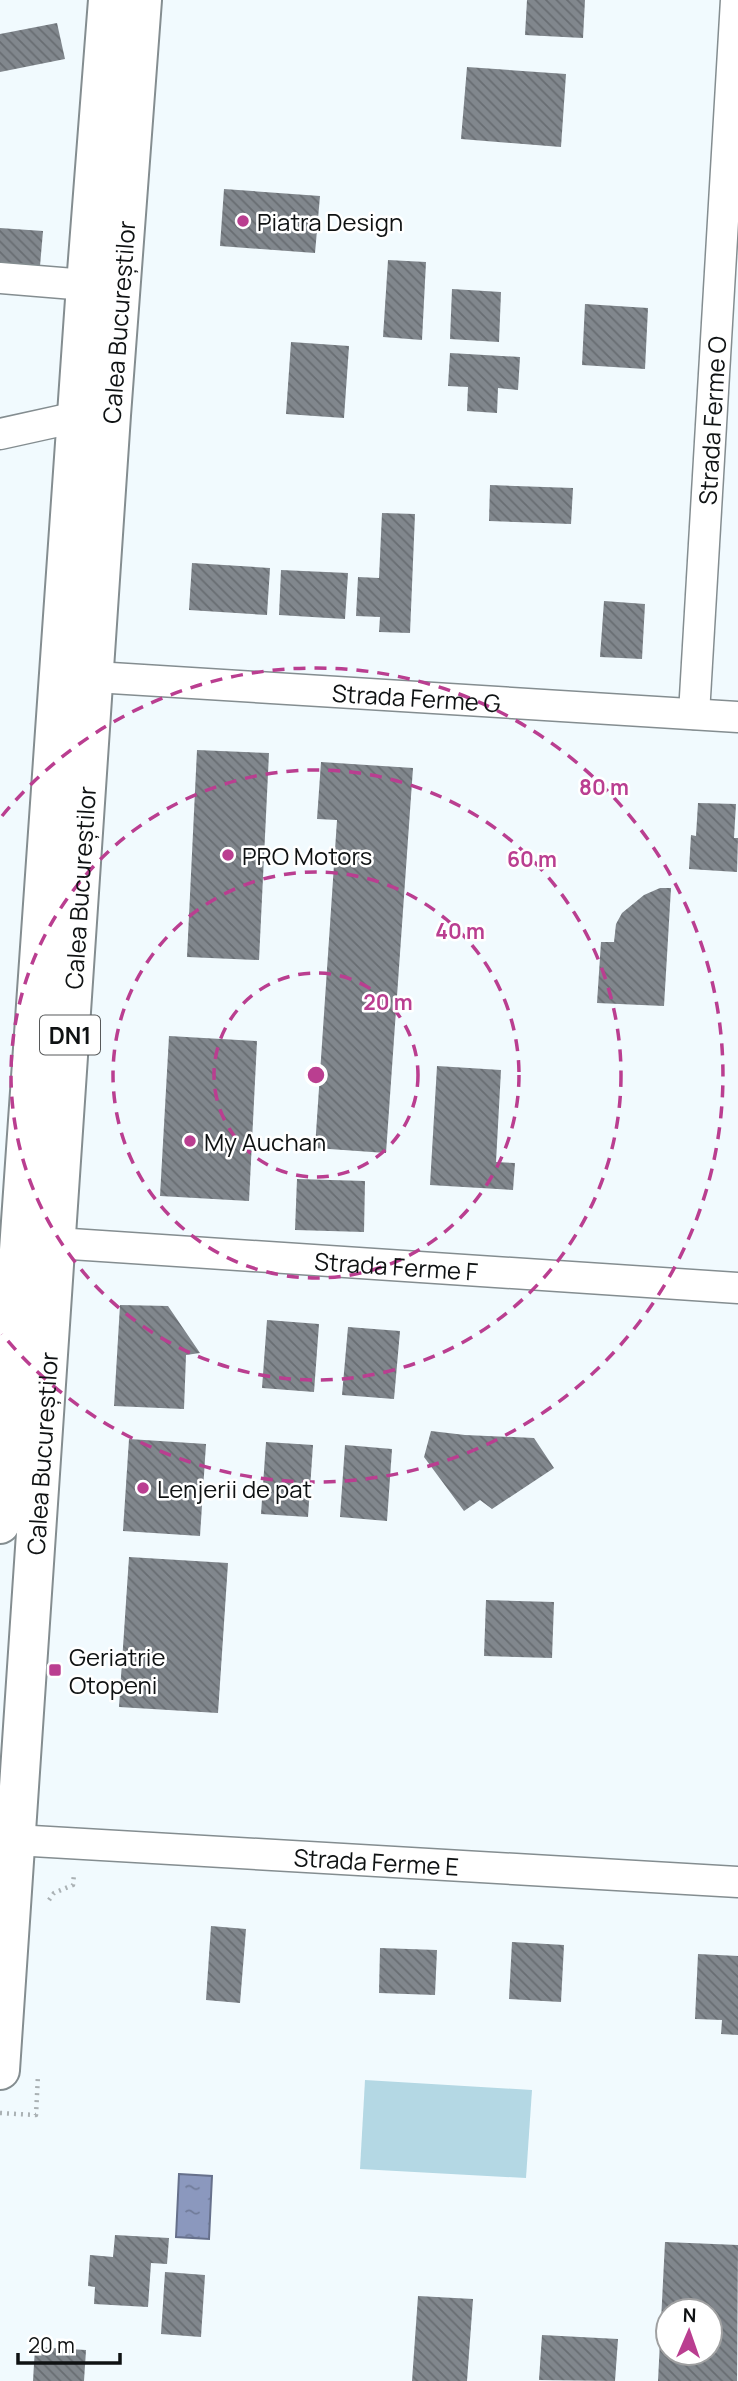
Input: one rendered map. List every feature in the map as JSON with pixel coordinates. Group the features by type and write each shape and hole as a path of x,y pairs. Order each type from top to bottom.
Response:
{"highway":[{"name":"Calea Bucureștilor","path":"0,1524 108,0"},
{"name":"Calea Bucureștilor","path":"0,2070 120,287 142,0"}],"street":[{"name":"Strada Ferme O","path":"694,714 736,0"},
{"path":"0,278 86,285"},
{"path":"0,434 77,416"},
{"name":"Strada Ferme G","path":"94,677 738,717"},
{"name":"Strada Ferme F","path":"56,1243 738,1288"},
{"name":"Strada Ferme E","path":"15,1840 738,1882"}],"path":[{"path":"46,1905 54,1893 73,1885 75,1844"},
{"path":"0,2113 36,2115 39,2063"}],"shaded area":[{"path":"365,2080 532,2090 526,2178 360,2169"}],"water":[{"path":"179,2174 212,2176 209,2239 176,2237"}],"building":[{"path":"527,0 585,0 583,38 525,35"},
{"path":"57,23 65,59 0,72 0,34"},
{"path":"467,67 566,74 561,147 461,139"},
{"path":"224,189 320,196 315,253 220,246"},
{"path":"0,228 43,231 40,266 0,263"},
{"path":"388,260 426,262 422,340 383,337"},
{"path":"452,289 501,292 499,342 450,339"},
{"path":"585,304 648,308 645,369 582,365"},
{"path":"291,342 349,346 344,418 286,414"},
{"path":"450,353 520,357 518,390 498,388 497,413 467,411 468,387 448,386"},
{"path":"490,485 573,488 571,524 489,521"},
{"path":"382,513 415,514 410,633 379,632 380,617 356,616 358,577 379,578"},
{"path":"192,563 270,568 267,615 189,610"},
{"path":"281,570 348,573 345,619 279,615"},
{"path":"604,601 645,604 642,659 600,657"},
{"name":"PRO Motors","path":"197,750 269,753 259,960 187,957"},
{"path":"321,762 413,768 386,1153 315,1148 337,820 317,819"},
{"path":"698,803 736,804 734,838 738,838 737,872 689,869 691,835 696,836"},
{"path":"660,888 671,888 664,1006 597,1003 601,942 614,942 616,924 622,913 644,895"},
{"path":"169,1036 257,1041 249,1201 160,1196"},
{"path":"437,1066 501,1070 496,1162 515,1163 513,1190 430,1185"},
{"path":"297,1179 365,1181 364,1232 295,1230"},
{"path":"120,1305 168,1306 200,1353 186,1355 184,1409 114,1406"},
{"path":"267,1320 319,1324 314,1392 262,1388"},
{"path":"348,1327 400,1331 394,1399 342,1395"},
{"path":"431,1431 534,1438 554,1468 492,1509 480,1500 464,1511 424,1457"},
{"path":"129,1439 206,1444 200,1536 123,1531"},
{"path":"266,1442 313,1445 308,1517 261,1514"},
{"path":"345,1445 392,1449 387,1521 340,1517"},
{"path":"129,1557 228,1563 218,1713 119,1707"},
{"path":"486,1600 554,1602 552,1658 484,1656"},
{"path":"211,1926 246,1929 240,2003 206,2000"},
{"path":"512,1942 564,1945 561,2002 509,1999"},
{"path":"380,1948 437,1950 435,1995 379,1993"},
{"path":"698,1954 738,1956 738,2035 721,2034 722,2020 695,2019"},
{"path":"115,2235 169,2238 167,2264 151,2263 148,2307 94,2304 95,2287 88,2286 90,2255 113,2257"},
{"path":"665,2242 738,2245 737,2381 658,2381 659,2367 724,2367 724,2297 662,2297"},
{"path":"165,2272 205,2275 201,2337 161,2334"},
{"path":"418,2296 473,2299 467,2381 412,2381"},
{"path":"542,2335 618,2339 615,2381 539,2380"},
{"path":"35,2347 86,2350 84,2381 33,2381"}],"place":[{"name":"Piatra Design","path":"243,221"},
{"name":"PRO Motors","path":"228,855"},
{"name":"My Auchan","path":"190,1141"},
{"name":"Lenjerii de pat","path":"143,1488"},
{"name":"Geriatrie Otopeni","path":"55,1670"}]}
